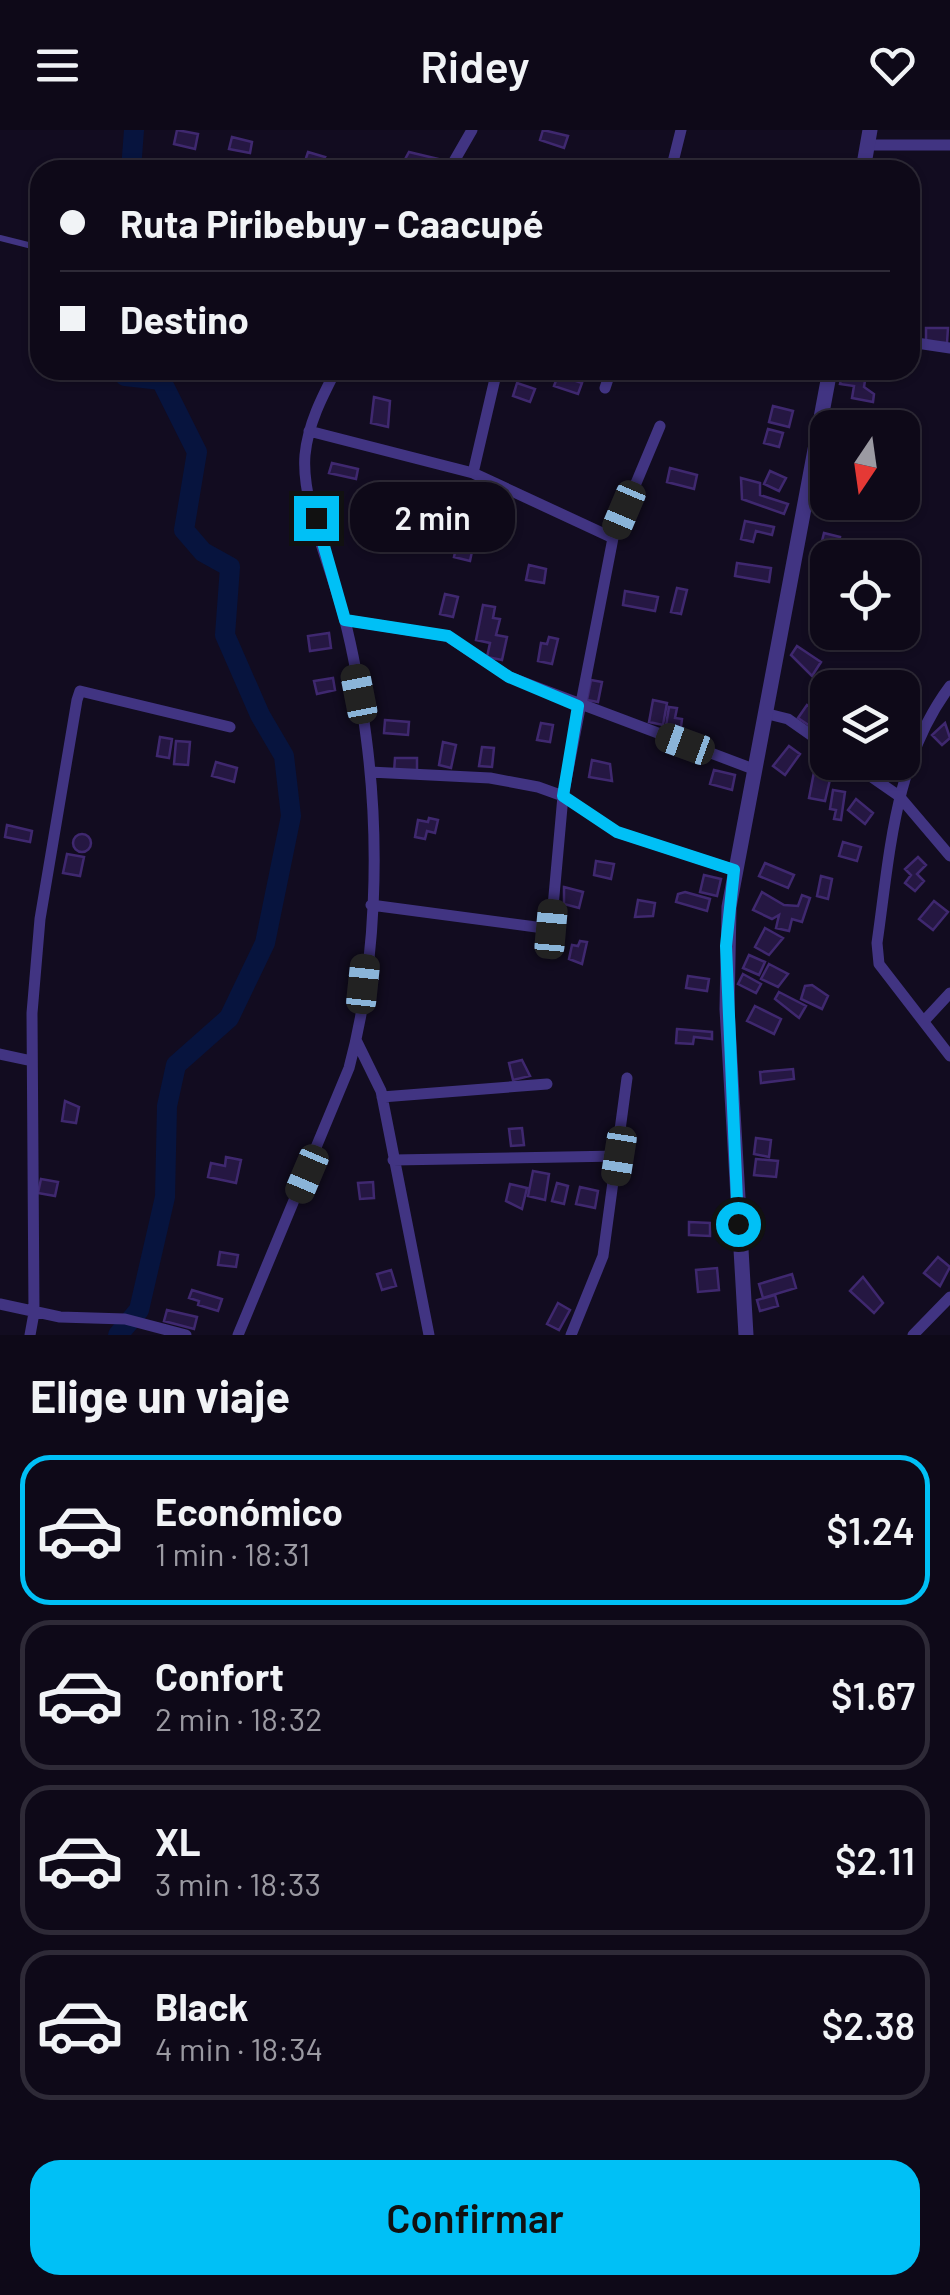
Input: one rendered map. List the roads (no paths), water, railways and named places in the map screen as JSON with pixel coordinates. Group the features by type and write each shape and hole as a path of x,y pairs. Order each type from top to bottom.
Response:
{"street":[{"path":"455,160 472,130"},
{"path":"674,160 681,130"},
{"path":"869,138 950,145"},
{"path":"920,344 950,348"},
{"path":"238,1335 334,1110 356,1040 371,906 376,839 370,772 345,620 307,484 309,431 332,380"},
{"path":"473,473 495,380"},
{"path":"605,388 608,380"},
{"path":"746,1335 726,946 734,870 768,714 828,380"},
{"path":"371,906 551,929 563,796 613,538 660,426"},
{"path":"309,431 473,473 613,538"},
{"path":"345,620 448,636 509,677 756,770"},
{"path":"950,686 924,721 898,796 877,943 879,964 950,1056"},
{"path":"30,1335 34,1314 32,1060 40,919 80,691 230,728"},
{"path":"768,714 788,719 810,734"},
{"path":"370,772 490,778 563,796 617,832 734,870"},
{"path":"875,780 898,796 950,856"},
{"path":"924,1021 950,993"},
{"path":"356,1040 375,1070 382,1097 429,1335"},
{"path":"0,1054 32,1060"},
{"path":"571,1335 603,1256 619,1156 626,1078"},
{"path":"382,1097 546,1084"},
{"path":"393,1160 619,1156"},
{"path":"913,1335 950,1297"},
{"path":"0,1304 34,1314 125,1319 186,1335"}],"lane":[{"path":"0,238 30,246"}],"waterway":[{"path":"132,160 134,130"},
{"path":"118,1335 139,1310 165,1197 167,1106 176,1065 229,1018 265,943 291,816 284,756 260,715 225,635 230,567 203,552 184,530 197,452 161,380"}]}
